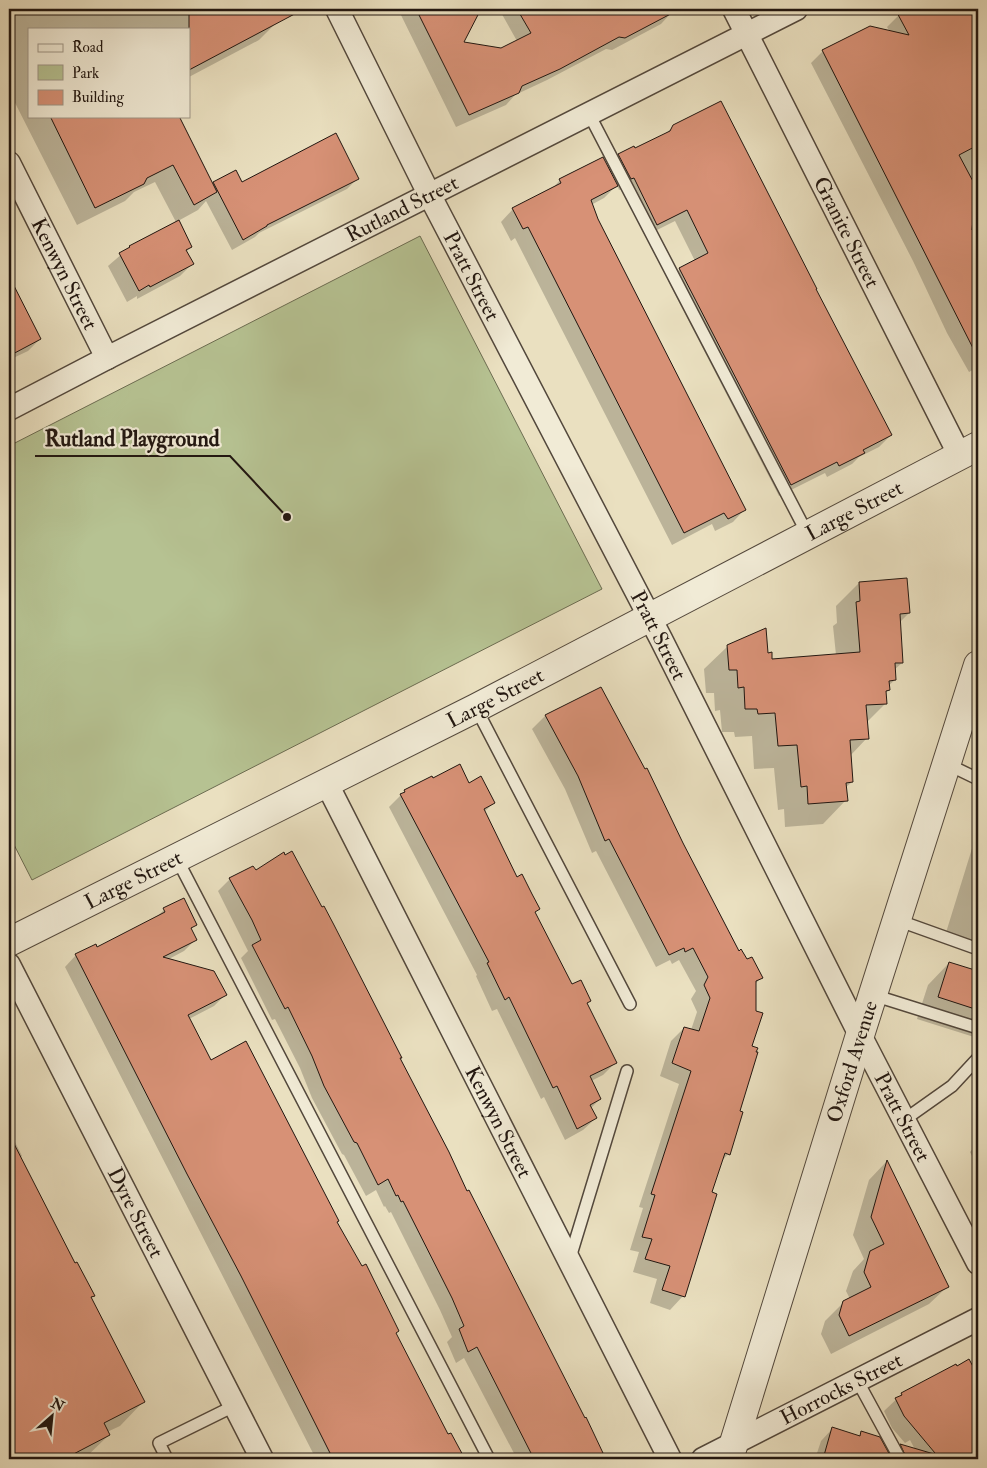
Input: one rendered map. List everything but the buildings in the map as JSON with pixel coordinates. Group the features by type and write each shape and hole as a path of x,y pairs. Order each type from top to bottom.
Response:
{"street":[{"name":"Pratt Street","path":"338,9 430,194 650,618 860,1035 978,1263"},
{"name":"Granite Street","path":"734,9 969,451"},
{"name":"Rutland Street","path":"9,409 796,9"},
{"name":"Kenwyn Street","path":"9,163 107,358"},
{"name":"Large Street","path":"9,942 476,708 969,451"},
{"name":"Oxford Avenue","path":"731,1451 860,1035 978,666"},
{"name":"Kenwyn Street","path":"327,784 670,1459"},
{"name":"Dyre Street","path":"9,965 262,1459"},
{"name":"Horrocks Street","path":"703,1459 731,1451 857,1380 978,1319"}],"lane":[{"path":"589,114 808,535"},
{"path":"476,708 630,1004"},
{"path":"947,764 978,779"},
{"path":"177,859 489,1459"},
{"path":"897,920 978,949"},
{"path":"874,995 978,1028"},
{"path":"904,1120 952,1086 978,1058"},
{"path":"569,1260 627,1071"},
{"path":"857,1380 900,1459"},
{"path":"166,1459 158,1443 234,1406"}],"green space":[{"path":"420,236 602,589 32,880 9,835 9,446"}],"place":[{"name":"Rutland Playground","path":"287,517"}]}
